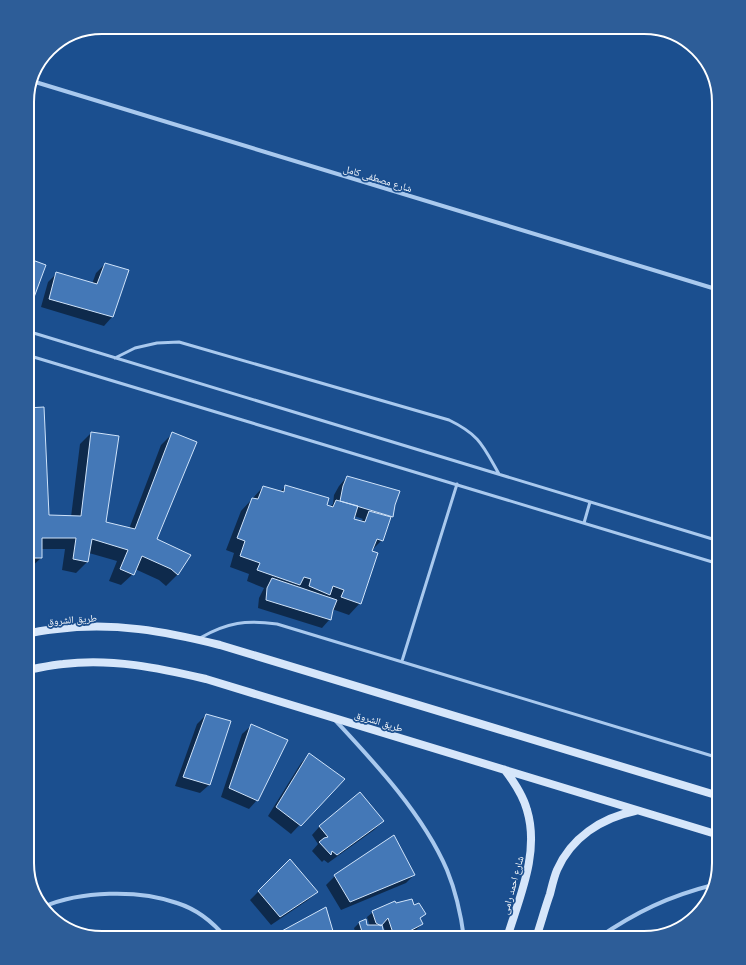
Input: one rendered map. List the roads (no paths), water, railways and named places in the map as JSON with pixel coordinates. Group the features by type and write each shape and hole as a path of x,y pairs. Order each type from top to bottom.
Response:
{"street":[{"name":"شارع مصطفى كامل","path":"37,82 712,288"},
{"name":"طريق الشروق","path":"34,633 80,626 128,627 174,633 242,651 712,794"},
{"name":"طريق الشروق","path":"34,669 64,664 103,663 157,668 206,679 712,833"},
{"path":"332,717 371,760 413,812 433,840 448,870 456,896 463,931"},
{"name":"شارع احمد رامى","path":"505,770 518,789 527,810 531,833 531,856 509,931"},
{"path":"538,931 557,870 573,845 584,834 602,822 638,810"},
{"path":"608,931 624,920 655,904 688,891 708,885"},
{"path":"49,905 74,898 100,894 127,894 154,897 177,902 199,913 220,931"}],"lane":[{"path":"34,333 712,539"},
{"path":"115,358 135,348 157,342 179,342 449,420 473,434 482,443 499,474"},
{"path":"34,357 712,562"},
{"path":"402,661 457,484"},
{"path":"584,523 590,502"},
{"path":"198,639 216,630 236,623 257,621 277,624 712,756"}]}
